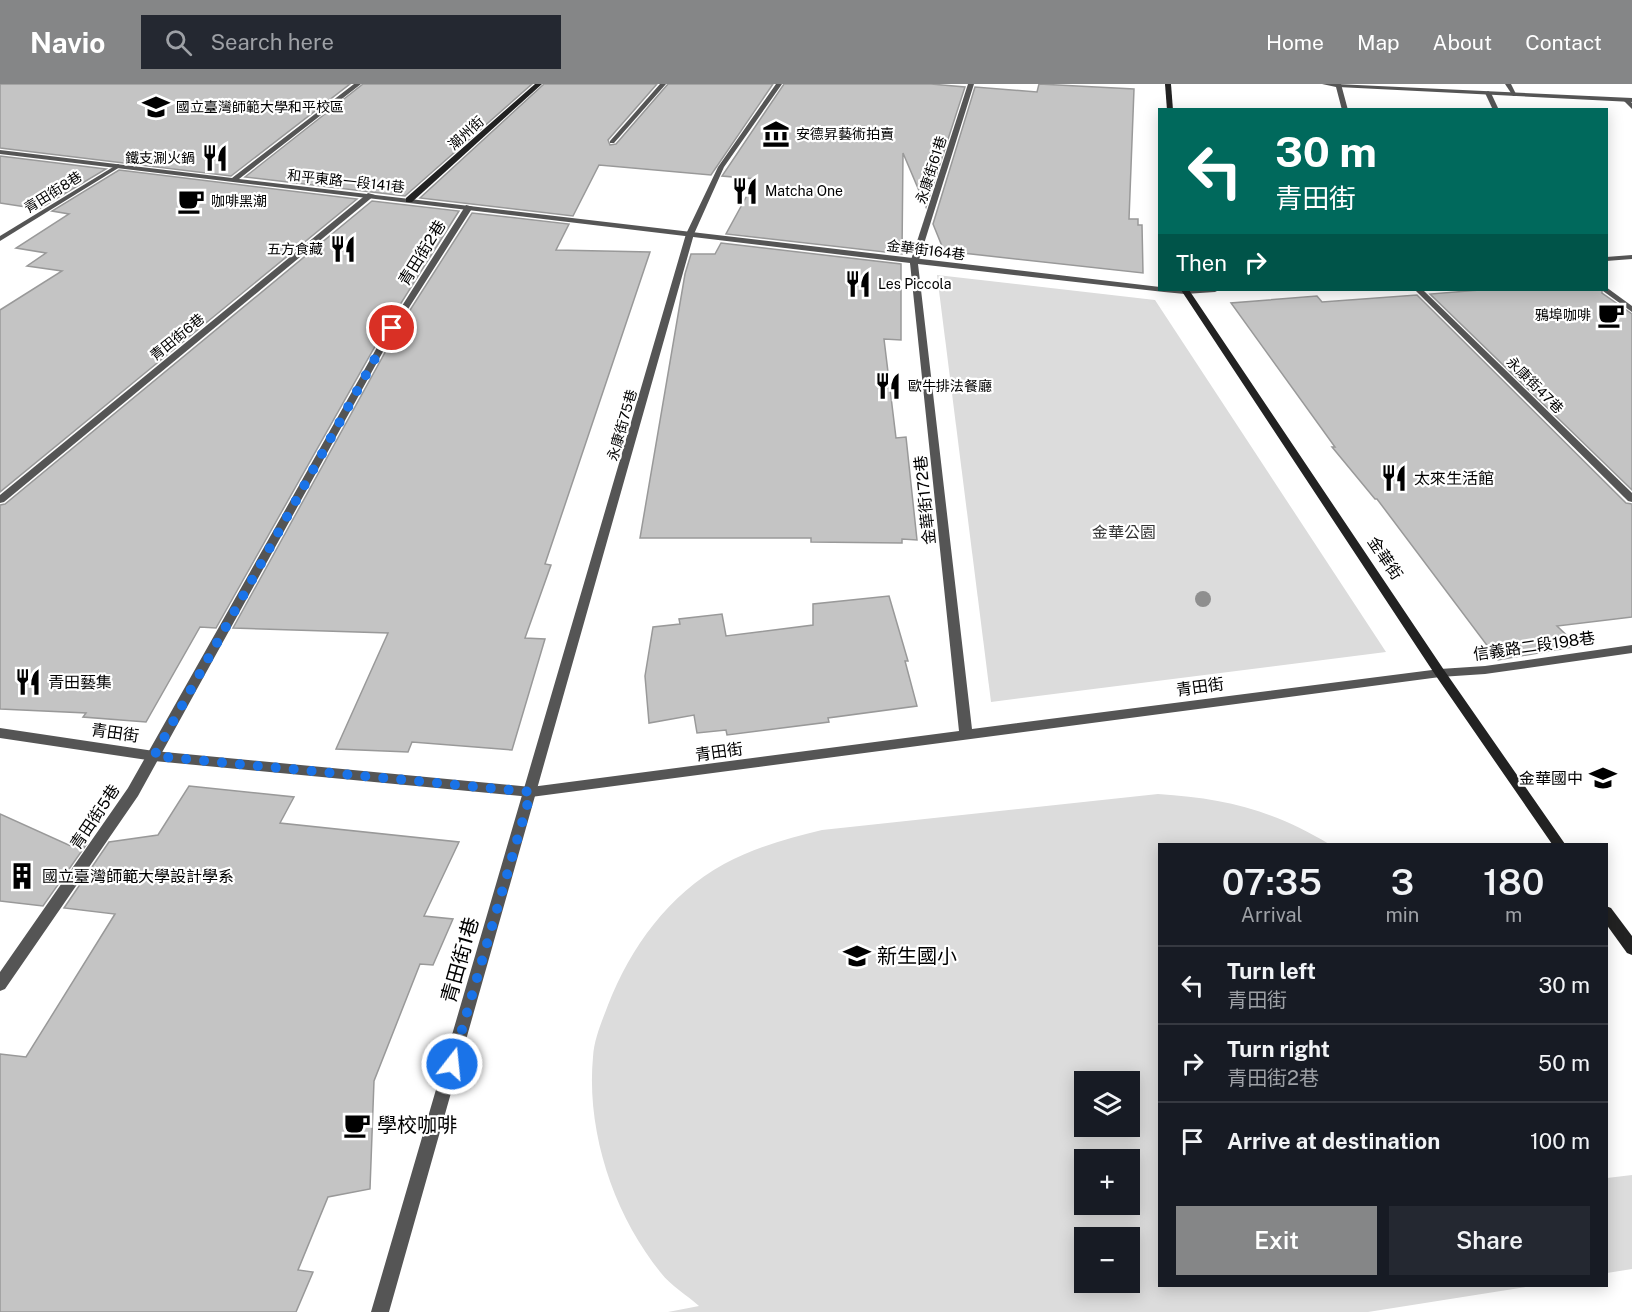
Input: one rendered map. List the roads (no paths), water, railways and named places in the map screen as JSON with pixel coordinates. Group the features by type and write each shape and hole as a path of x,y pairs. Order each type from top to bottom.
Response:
{"street":[{"path":"232,181 358,84"},
{"name":"潮州街","path":"409,200 538,84"},
{"path":"612,142 663,84"},
{"name":"永康街75巷","path":"531,792 690,234 721,167 779,84"},
{"name":"永康街61巷","path":"914,263 971,84"},
{"path":"1168,84 1170,108"},
{"path":"1325,84 1629,100 1632,107"},
{"path":"1338,84 1344,108"},
{"path":"1508,84 1515,95"},
{"path":"1488,93 1495,108"},
{"name":"和平東路一段141巷","path":"0,152 690,234"},
{"name":"青田街8巷","path":"0,239 118,166"},
{"name":"青田街6巷","path":"0,500 371,195"},
{"name":"青田街2巷","path":"154,756 392,328 469,207"},
{"name":"金華街164巷","path":"690,234 914,263 1158,289"},
{"path":"1608,259 1632,257"},
{"name":"金華街172巷","path":"914,263 966,735"},
{"name":"金華街","path":"1185,291 1440,673 1558,843"},
{"name":"永康街47巷","path":"1420,291 1632,500"},
{"path":"1608,291 1632,310"},
{"name":"信義路二段198巷","path":"1440,673 1485,670 1632,649"},
{"name":"青田街","path":"0,733 154,756 531,792 1440,673"},
{"name":"青田街5巷","path":"0,984 133,792 154,756"},
{"name":"青田街1巷","path":"380,1312 531,792"},
{"path":"1608,915 1632,948"}],"place":[{"name":"國立臺灣師範大學和平校區","path":"156,107"},
{"name":"安德昇藝術拍賣","path":"776,134"},
{"name":"鐵支涮火鍋","path":"215,158"},
{"name":"Matcha One","path":"745,191"},
{"name":"咖啡黑潮","path":"191,201"},
{"name":"五方食藏","path":"343,249"},
{"name":"Les Piccola","path":"858,284"},
{"name":"鴉埠咖啡","path":"1611,315"},
{"name":"歐牛排法餐廳","path":"888,386"},
{"name":"太來生活館","path":"1394,478"},
{"name":"青田藝集","path":"28,682"},
{"name":"金華國中","path":"1603,778"},
{"name":"國立臺灣師範大學設計學系","path":"22,876"},
{"name":"新生國小","path":"857,956"},
{"name":"學校咖啡","path":"357,1125"}],"park label":[{"name":"金華公園","path":"1124,532"}]}
